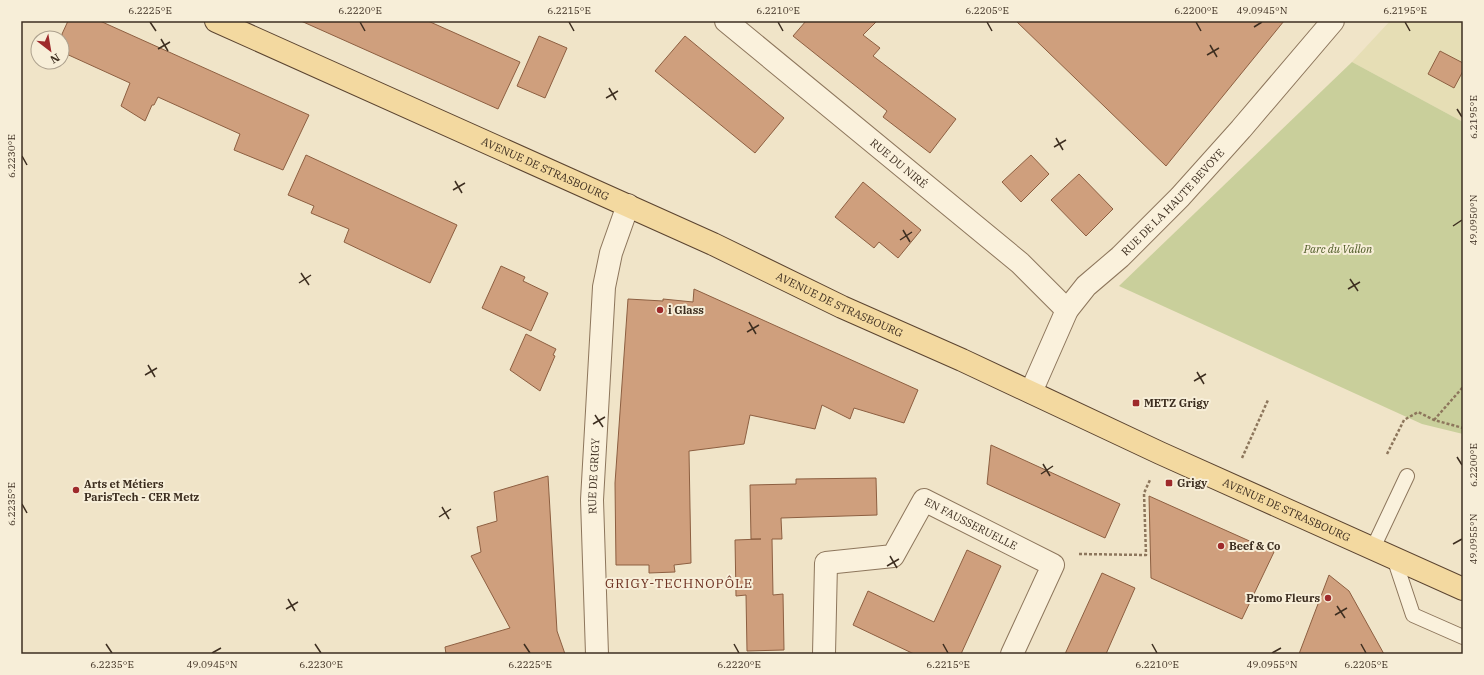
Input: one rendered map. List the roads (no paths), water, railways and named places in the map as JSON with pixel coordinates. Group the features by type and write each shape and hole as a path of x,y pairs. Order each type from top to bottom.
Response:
{"main road":[{"name":"AVENUE DE STRASBOURG","path":"216,21 714,244 842,307 962,360 1160,453 1463,589"}],"street":[{"name":"RUE DU NIRÉ","path":"726,21 1020,263 1067,310"},
{"name":"RUE DE LA HAUTE BEVOYE","path":"1031,392 1067,310 1086,286 1120,257 1180,197 1251,118 1333,21"},
{"name":"RUE DE GRIGY","path":"597,654 592,500 604,287 611,253 628,205"},
{"name":"EN FAUSSERUELLE","path":"824,654 826,563 893,556 924,500 1054,565 1012,654"}],"lane":[{"path":"1373,548 1407,476"},
{"path":"1394,558 1413,615 1463,637"}],"place":[{"name":"i Glass","path":"660,310"},
{"name":"METZ Grigy","path":"1136,403"},
{"name":"Grigy","path":"1169,483"},
{"name":"Arts et Métiers ParisTech - CER Metz","path":"76,490"},
{"name":"Beef & Co","path":"1221,546"},
{"name":"Promo Fleurs","path":"1328,598"}],"district":[{"name":"GRIGY-TECHNOPÔLE","path":"679,583"}],"park label":[{"name":"Parc du Vallon","path":"1338,249"}]}
